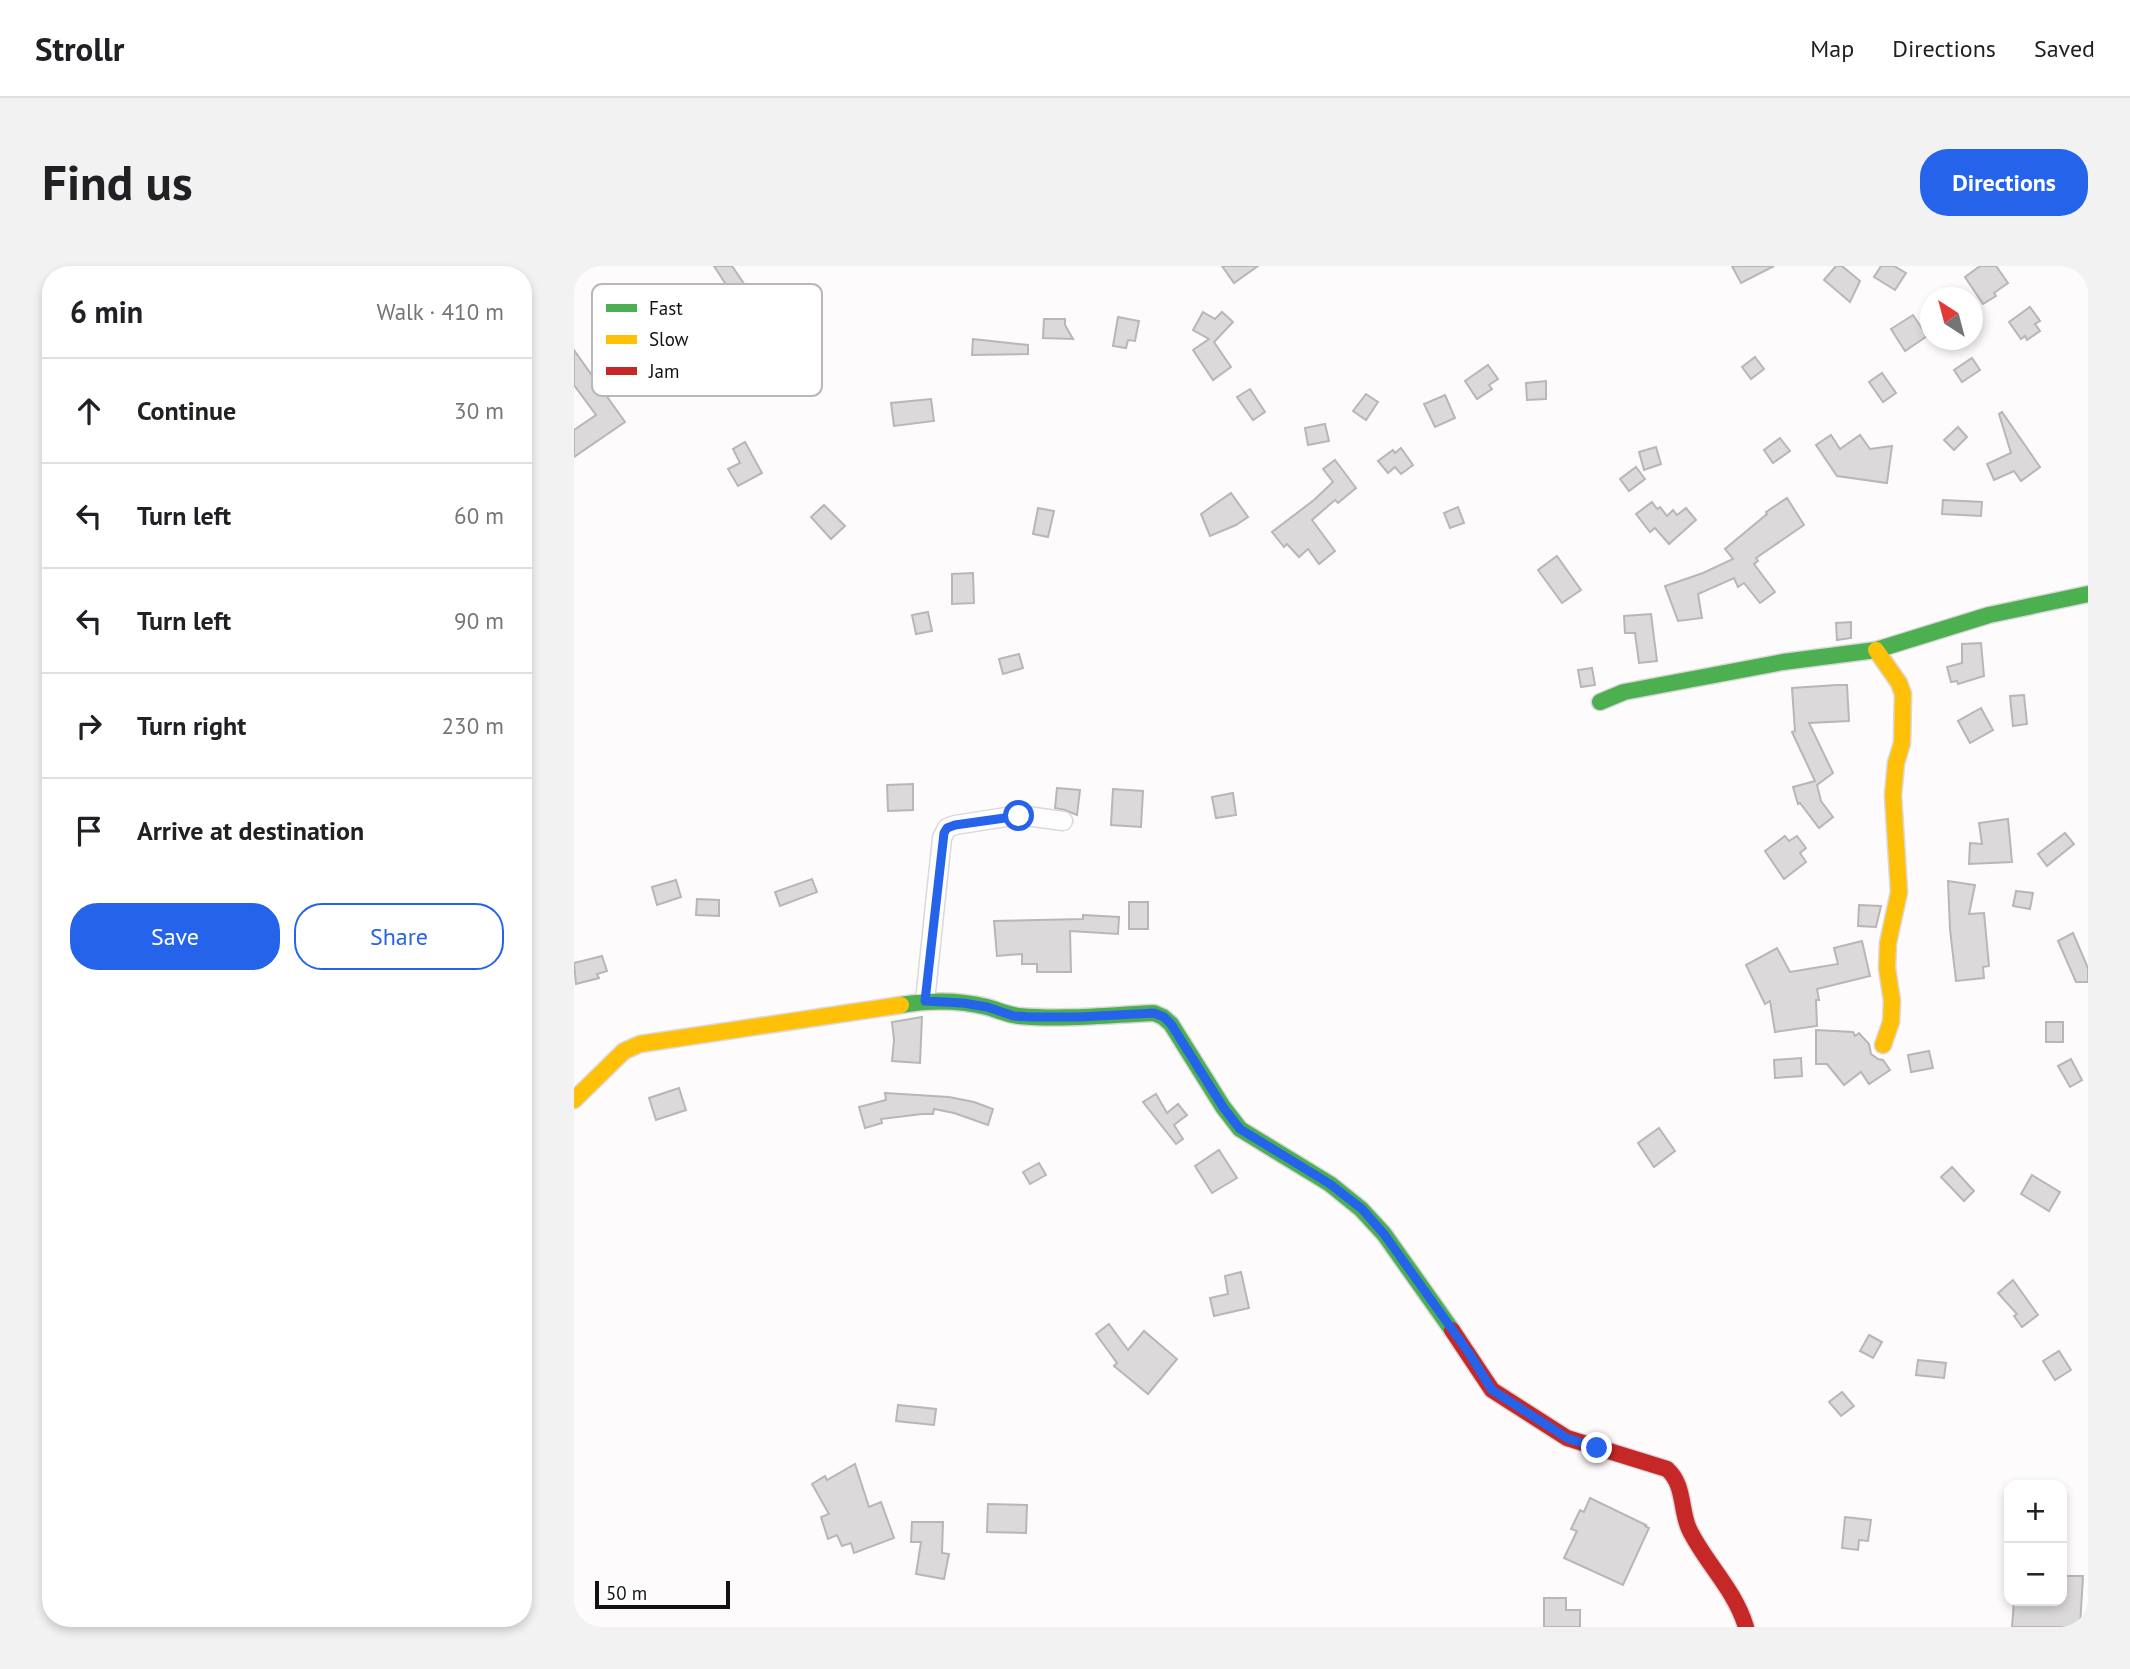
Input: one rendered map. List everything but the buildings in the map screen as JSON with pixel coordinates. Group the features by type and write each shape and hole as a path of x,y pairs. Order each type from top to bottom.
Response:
{"street":[{"path":"1600,702 1624,692 1783,662 1876,650 1989,615 2088,594"},
{"path":"1876,650 1899,683 1903,694 1902,743 1896,763 1892,819 1899,892 1888,943 1891,1022 1883,1045"},
{"path":"925,1001 942,838 947,828 1019,816 1063,821"},
{"path":"574,1100 624,1051 640,1044 925,1001 987,1007 1014,1016 1092,1017 1154,1013 1164,1017 1240,1129 1330,1184 1362,1209 1384,1234 1469,1353 1492,1390 1567,1438 1674,1473 1678,1479 1682,1507 1689,1527 1729,1585 1742,1609 1746,1627"}],"traffic: fast":[{"path":"1600,702 1624,692 1783,662 1876,650 1989,615 2088,594"},
{"path":"901,1005 955,1002 1036,1017 1154,1013 1163,1017 1171,1024 1223,1107 1240,1129 1330,1184 1361,1209 1384,1234 1452,1330"}],"traffic: slow":[{"path":"1876,650 1899,683 1903,694 1902,743 1896,763 1893,795 1899,892 1888,943 1891,1022 1883,1045"},
{"path":"574,1100 624,1051 640,1044 901,1005"}],"traffic: jam":[{"path":"1452,1330 1492,1390 1567,1438 1667,1469 1673,1475 1689,1529 1734,1600 1746,1627"}],"route":[{"path":"1019,816 955,825 947,828 944,833 925,1001 987,1007 1014,1016 1130,1016 1154,1013 1164,1017 1240,1129 1330,1184 1362,1209 1384,1234 1469,1353 1492,1390 1567,1438 1597,1448"}]}
